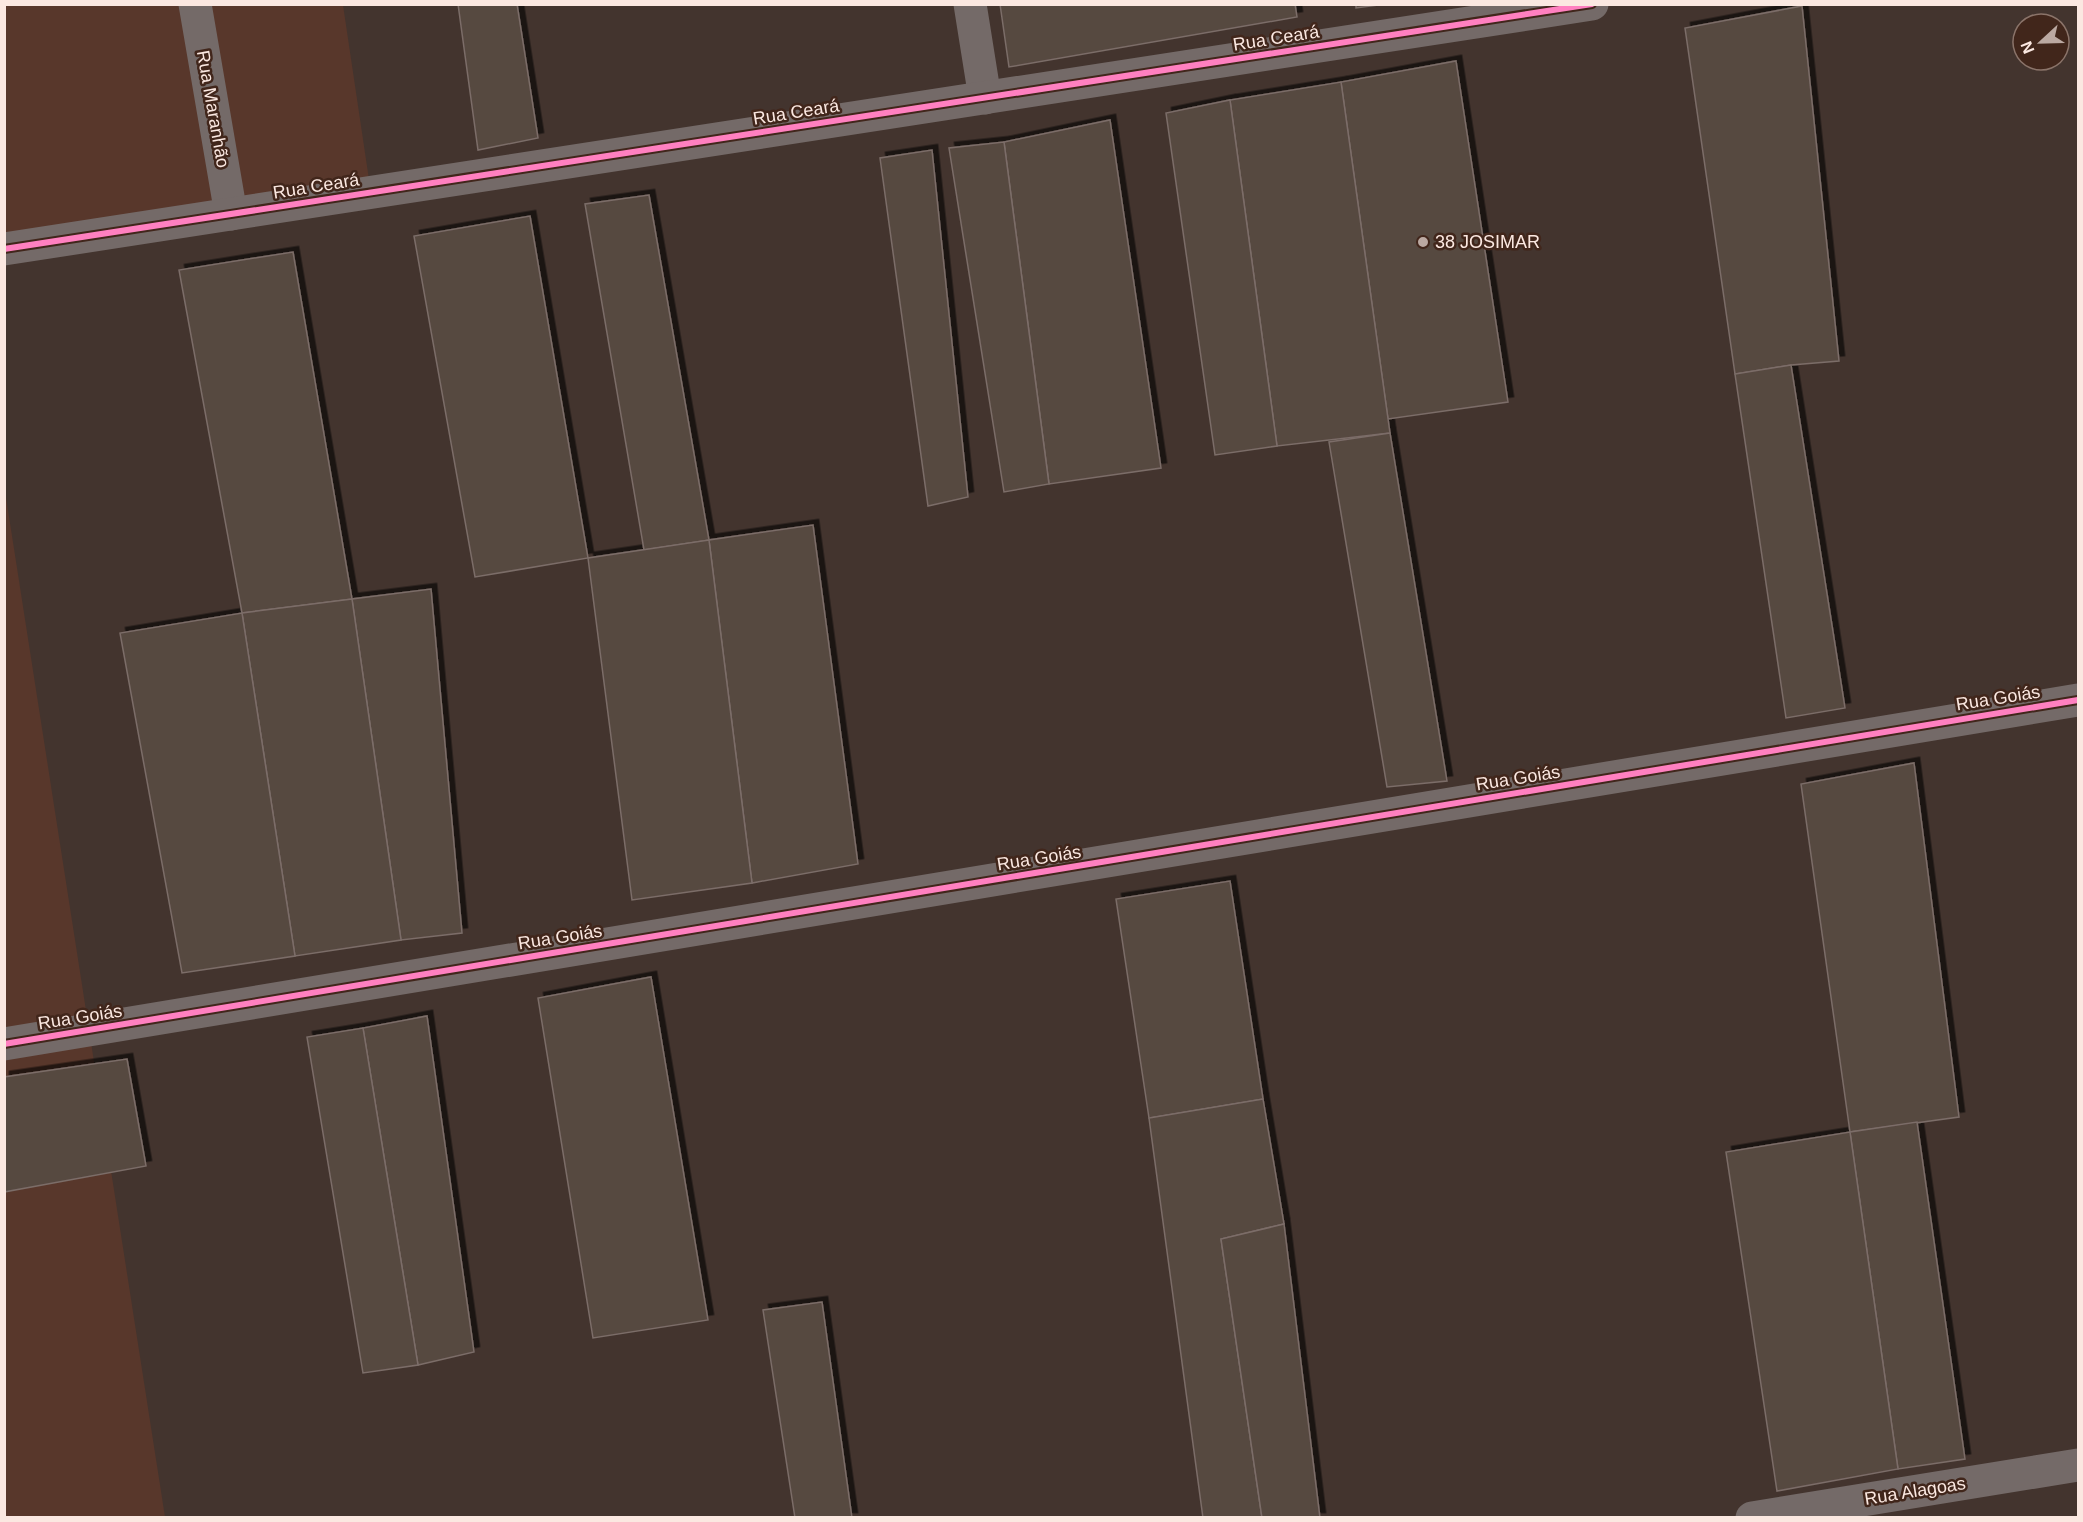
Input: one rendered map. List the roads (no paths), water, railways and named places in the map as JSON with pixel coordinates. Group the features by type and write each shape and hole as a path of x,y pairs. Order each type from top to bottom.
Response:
{"street":[{"name":"Rua Maranhão","path":"195,4 231,214"},
{"path":"970,4 985,98"},
{"name":"Rua Ceará","path":"4,249 1592,4"},
{"name":"Rua Goiás","path":"4,1044 2079,700"},
{"name":"Rua Alagoas","path":"1752,1518 2079,1465"}],"place":[{"name":"38 JOSIMAR","path":"1423,242"}]}
